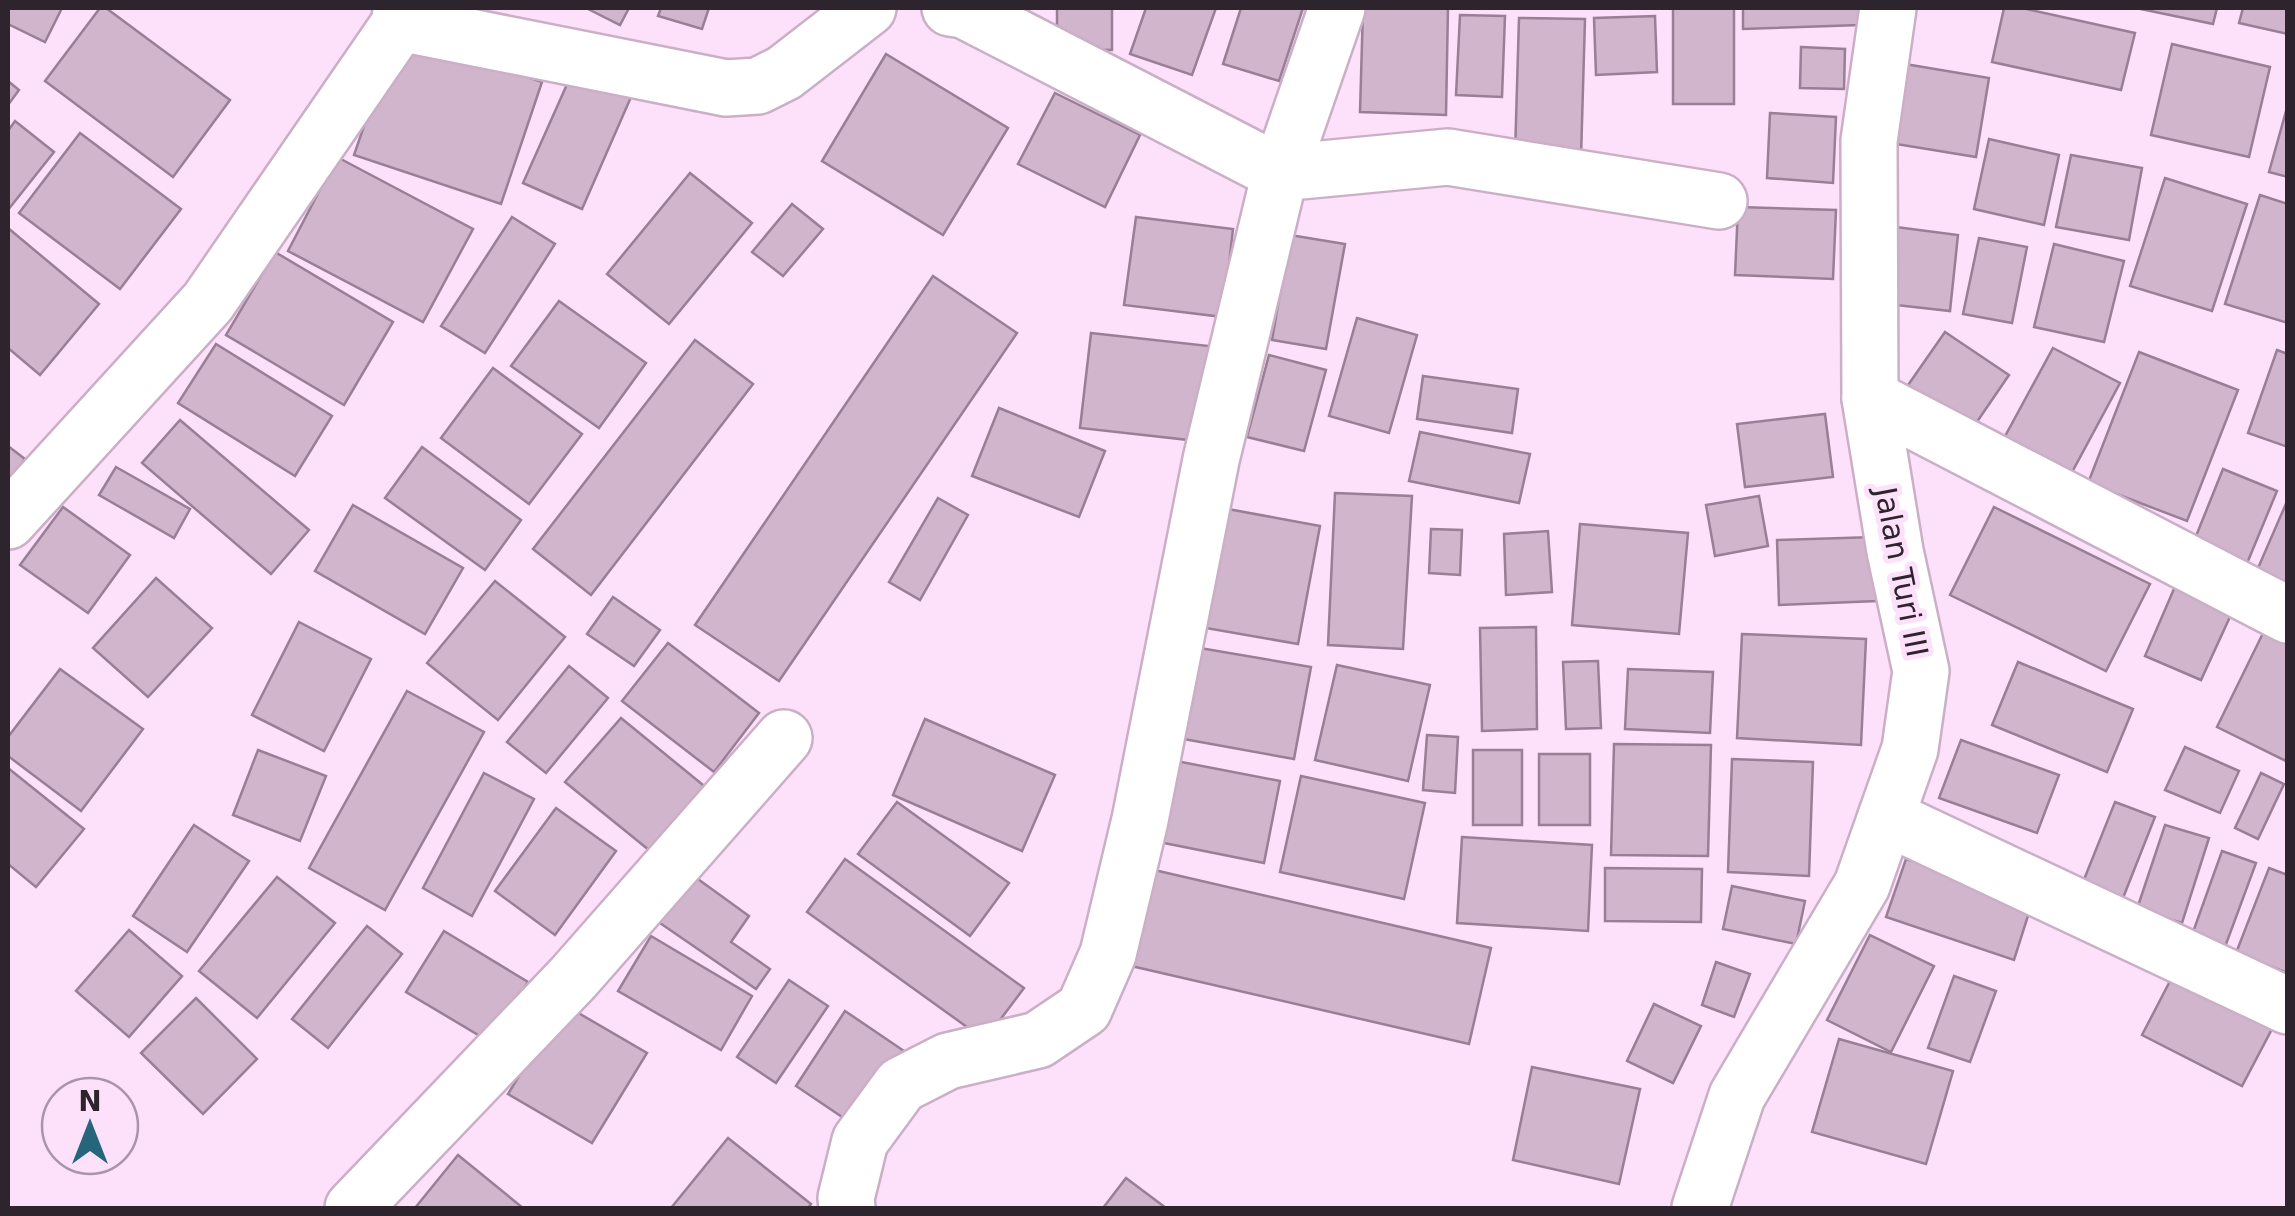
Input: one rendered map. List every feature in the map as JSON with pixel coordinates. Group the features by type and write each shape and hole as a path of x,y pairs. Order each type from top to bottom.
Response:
{"street":[{"path":"8,521 208,302 400,15 726,88 758,86 784,73 868,8"},
{"path":"960,8 1280,173 1448,158 1719,202"},
{"path":"847,1208 860,1141 900,1085 948,1060 1038,1040 1084,1009 1108,954 1140,820 1211,460 1280,173 1337,8"},
{"name":"Jalan Turi III","path":"1700,1208 1737,1096 1862,884 1910,749 1920,671 1870,398 1869,140 1888,8"},
{"path":"1870,398 2288,615"},
{"path":"353,1208 573,978 784,738"},
{"path":"1886,817 2288,1006"}],"building":[{"path":"8,8 62,8 45,42 8,24"},
{"path":"100,8 106,8 230,100 173,177 45,81"},
{"path":"586,8 629,8 620,25"},
{"path":"661,8 709,8 702,29 658,16"},
{"path":"1057,8 1112,8 1112,50 1057,49"},
{"path":"1146,8 1216,8 1192,75 1130,54"},
{"path":"1241,8 1303,8 1279,81 1223,64"},
{"path":"1363,8 1448,8 1446,115 1360,112"},
{"path":"1673,8 1734,8 1734,104 1673,104"},
{"path":"1743,8 1859,8 1860,25 1743,29"},
{"path":"2004,8 2022,8 2135,33 2121,90 1992,62"},
{"path":"2136,8 2217,8 2213,24"},
{"path":"2243,8 2288,8 2288,34 2239,23"},
{"path":"1460,15 1505,16 1502,97 1456,95"},
{"path":"1655,16 1657,72 1596,75 1594,18"},
{"path":"1519,18 1585,19 1581,157 1515,155"},
{"path":"396,33 542,82 501,204 354,155"},
{"path":"2172,44 2270,67 2249,157 2151,135"},
{"path":"1801,47 1845,49 1844,89 1800,88"},
{"path":"886,54 1008,128 943,235 822,161"},
{"path":"577,62 635,88 582,209 523,183"},
{"path":"1899,63 1989,78 1976,157 1884,142"},
{"path":"8,81 19,90 8,105"},
{"path":"1055,93 1140,135 1105,207 1018,164"},
{"path":"2288,104 2288,177 2269,172"},
{"path":"1770,113 1836,117 1833,183 1767,178"},
{"path":"15,121 54,152 8,210 8,131"},
{"path":"80,133 181,209 120,289 19,213"},
{"path":"1989,139 2059,155 2044,225 1974,209"},
{"path":"2071,155 2142,168 2129,240 2056,227"},
{"path":"337,157 473,229 423,322 288,251"},
{"path":"690,173 752,223 669,324 607,274"},
{"path":"2165,178 2247,204 2212,311 2130,286"},
{"path":"2260,195 2288,204 2288,323 2225,304"},
{"path":"792,204 823,229 783,276 752,252"},
{"path":"1738,207 1836,210 1833,279 1735,275"},
{"path":"512,217 555,244 485,353 441,326"},
{"path":"1136,217 1233,229 1223,317 1124,305"},
{"path":"1896,227 1958,235 1950,311 1887,304"},
{"path":"8,228 99,304 40,375 8,348"},
{"path":"1290,235 1345,244 1326,349 1272,340"},
{"path":"1979,238 2027,247 2012,323 1963,314"},
{"path":"2054,244 2124,261 2104,342 2034,327"},
{"path":"275,252 393,322 344,405 226,335"},
{"path":"933,276 1017,333 779,681 695,625"},
{"path":"559,301 646,363 599,428 511,366"},
{"path":"1357,318 1417,335 1389,433 1329,416"},
{"path":"1945,332 2009,375 1970,432 1906,388"},
{"path":"1091,333 1209,346 1198,441 1080,428"},
{"path":"695,340 753,384 591,595 533,549"},
{"path":"216,344 332,416 295,476 178,403"},
{"path":"2053,348 2120,383 2071,474 2003,440"},
{"path":"2277,350 2288,354 2288,447 2248,433"},
{"path":"2139,352 2238,390 2187,521 2088,483"},
{"path":"1269,355 1326,370 1304,451 1247,437"},
{"path":"493,368 582,434 529,504 441,438"},
{"path":"1423,376 1518,389 1512,433 1417,419"},
{"path":"999,408 1105,451 1079,517 972,476"},
{"path":"1825,414 1833,477 1745,487 1737,424"},
{"path":"180,420 309,530 271,574 142,463"},
{"path":"1420,432 1530,454 1519,503 1409,481"},
{"path":"8,446 25,459 8,483"},
{"path":"422,447 521,520 485,570 385,498"},
{"path":"116,467 190,509 174,538 99,495"},
{"path":"2223,469 2277,491 2243,573 2190,551"},
{"path":"1335,493 1412,496 1403,649 1328,645"},
{"path":"1759,496 1768,546 1715,556 1706,505"},
{"path":"938,498 968,515 920,600 889,582"},
{"path":"2288,499 2288,589 2255,575"},
{"path":"353,505 463,568 425,634 315,571"},
{"path":"63,507 130,555 88,613 20,565"},
{"path":"1994,507 2150,584 2106,671 1950,595"},
{"path":"1228,509 1320,526 1298,644 1206,628"},
{"path":"1580,524 1688,533 1679,634 1572,625"},
{"path":"1431,529 1462,530 1460,575 1429,573"},
{"path":"1548,531 1552,592 1506,595 1504,534"},
{"path":"1874,537 1877,601 1779,605 1777,540"},
{"path":"156,578 212,628 148,697 93,648"},
{"path":"495,581 565,637 498,720 427,663"},
{"path":"2177,582 2234,608 2201,680 2145,656"},
{"path":"613,597 660,630 634,666 587,634"},
{"path":"299,622 371,659 324,751 252,715"},
{"path":"2267,625 2288,634 2288,762 2217,727"},
{"path":"1536,627 1537,729 1482,731 1480,628"},
{"path":"1742,634 1866,639 1861,745 1737,738"},
{"path":"668,643 759,713 714,772 622,701"},
{"path":"1194,647 1311,667 1294,759 1178,738"},
{"path":"1598,661 1601,728 1566,729 1563,662"},
{"path":"2018,662 2133,709 2107,772 1992,725"},
{"path":"1337,665 1430,685 1408,781 1315,760"},
{"path":"569,666 608,698 546,773 507,742"},
{"path":"60,669 143,729 81,811 8,756 8,737"},
{"path":"1628,669 1713,672 1710,733 1625,729"},
{"path":"407,691 484,732 385,910 309,868"},
{"path":"621,718 714,794 660,859 565,782"},
{"path":"925,719 1055,775 1022,851 893,795"},
{"path":"1427,735 1458,737 1455,793 1423,790"},
{"path":"1961,740 2059,775 2037,833 1939,798"},
{"path":"1614,744 1711,745 1708,856 1611,855"},
{"path":"2185,747 2239,771 2220,813 2165,790"},
{"path":"258,750 326,776 300,841 233,815"},
{"path":"1473,750 1522,750 1522,825 1473,825"},
{"path":"1539,754 1590,754 1590,825 1539,825"},
{"path":"1732,759 1813,762 1809,876 1728,872"},
{"path":"1171,760 1280,781 1264,863 1154,841"},
{"path":"8,768 84,829 36,887 8,864"},
{"path":"484,773 534,799 472,916 423,888"},
{"path":"2261,773 2284,784 2258,839 2235,828"},
{"path":"1301,776 1425,803 1404,899 1280,872"},
{"path":"897,802 1009,883 970,936 858,854"},
{"path":"2115,802 2155,817 2121,903 2081,887"},
{"path":"556,808 616,851 555,935 495,891"},
{"path":"194,825 249,861 187,952 133,916"},
{"path":"2165,825 2209,838 2182,923 2137,909"},
{"path":"1462,837 1592,845 1588,931 1457,923"},
{"path":"2222,851 2256,863 2225,947 2192,935"},
{"path":"845,859 1024,988 985,1040 807,912"},
{"path":"1906,859 2033,900 2014,960 1886,917"},
{"path":"1605,868 1702,869 1701,922 1605,921"},
{"path":"2269,868 2288,875 2288,973 2236,953"},
{"path":"1150,869 1491,948 1469,1044 1127,965"},
{"path":"691,874 749,916 731,942 770,969 756,989 657,921"},
{"path":"277,877 335,923 257,1018 199,971"},
{"path":"1732,886 1805,901 1796,944 1723,929"},
{"path":"367,926 402,954 328,1048 292,1019"},
{"path":"129,930 182,976 129,1037 76,991"},
{"path":"444,931 528,982 490,1042 406,992"},
{"path":"1870,935 1934,966 1891,1052 1827,1020"},
{"path":"651,936 752,996 721,1050 618,991"},
{"path":"2182,958 2282,1010 2242,1086 2142,1035"},
{"path":"1716,962 1750,974 1734,1017 1702,1005"},
{"path":"1954,976 1996,991 1970,1062 1928,1048"},
{"path":"789,980 828,1006 776,1083 737,1057"},
{"path":"196,998 257,1059 203,1114 141,1053"},
{"path":"563,1004 647,1053 592,1143 508,1094"},
{"path":"1654,1004 1701,1026 1673,1083 1627,1061"},
{"path":"845,1011 907,1053 857,1127 796,1086"},
{"path":"1839,1039 1953,1071 1926,1164 1812,1132"},
{"path":"1532,1067 1640,1089 1619,1184 1513,1160"},
{"path":"728,1138 811,1204 808,1208 671,1208"},
{"path":"458,1155 523,1208 415,1208"},
{"path":"1126,1178 1166,1208 1103,1208"}]}
